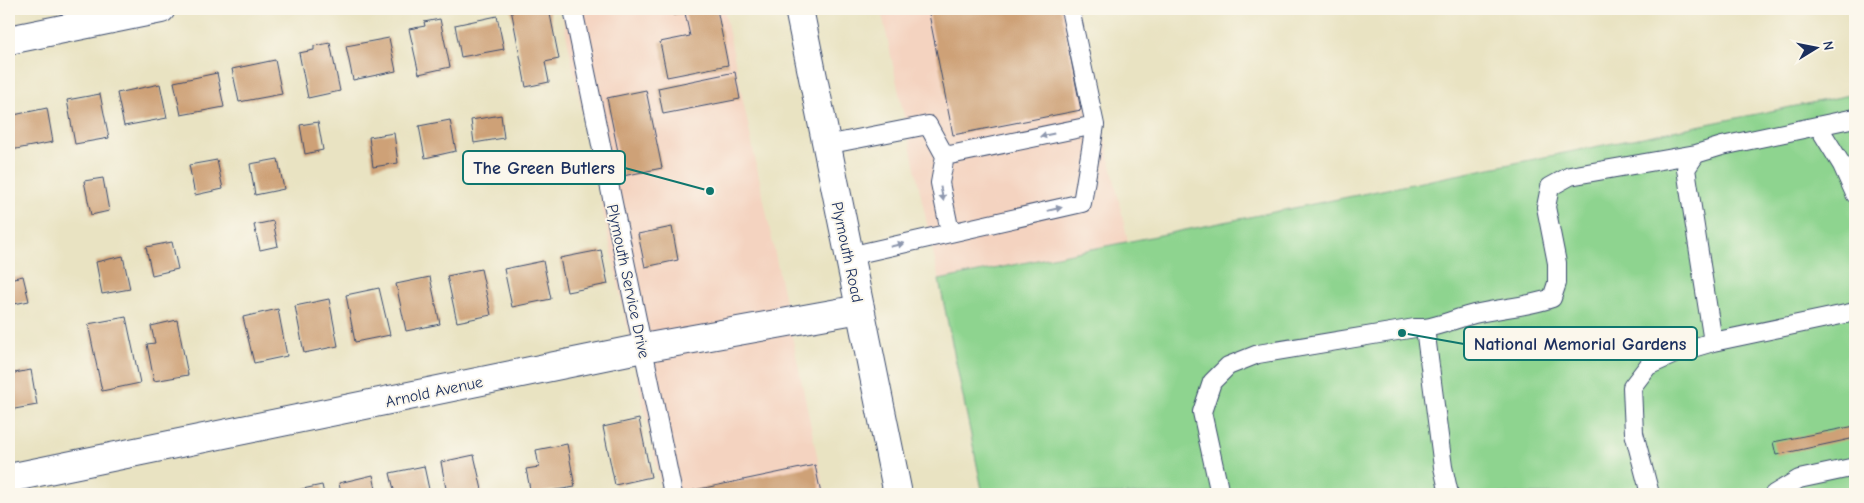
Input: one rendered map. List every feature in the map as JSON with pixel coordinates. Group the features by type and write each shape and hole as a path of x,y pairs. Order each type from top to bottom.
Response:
{"street":[{"path":"9,40 160,9"},
{"name":"Plymouth Road","path":"799,9 898,494"},
{"name":"Arnold Avenue","path":"9,478 643,348 860,309"}],"lane":[{"name":"Plymouth Service Drive","path":"573,9 673,494"},
{"path":"849,256 1082,203 1095,125 1070,9"},
{"path":"1220,494 1202,412 1212,382 1228,366 1258,354 1414,328 1440,326 1468,316 1536,304 1552,298 1557,284 1557,262 1546,207 1550,187 1570,176 1696,154 1722,146 1855,118"},
{"path":"826,145 928,125 944,156 940,182 950,232"},
{"path":"944,156 1095,125"},
{"path":"1818,126 1842,165 1855,194"},
{"path":"1696,154 1686,169 1713,342"},
{"path":"1650,494 1634,433 1632,387 1648,366 1679,352 1713,342 1855,312"},
{"path":"1425,328 1443,467 1449,494"},
{"path":"1774,494 1799,479 1855,467"}],"shaded area":[{"path":"561,9 724,9 825,494 662,494"},
{"path":"881,9 1076,9 1128,241 939,280"}],"green space":[{"path":"1855,94 1855,494 983,494 939,280"}],"building":[{"path":"511,9 549,9 559,59 545,62 549,82 526,87"},
{"path":"672,9 717,9 728,65 667,77 660,42 690,36 685,13 673,15"},
{"path":"928,9 1061,9 1081,110 953,135"},
{"path":"497,16 504,49 461,57 455,25"},
{"path":"440,19 450,67 419,74 409,29 425,26 424,22"},
{"path":"389,38 396,71 353,80 346,46"},
{"path":"330,43 340,91 308,98 299,53 314,50 314,46"},
{"path":"275,60 282,94 239,102 232,69"},
{"path":"735,72 740,99 663,114 658,88"},
{"path":"217,73 224,107 181,115 174,82"},
{"path":"160,84 167,118 124,126 117,93"},
{"path":"646,90 662,168 623,176 607,98"},
{"path":"100,94 109,138 75,144 67,100"},
{"path":"47,108 53,142 11,150 9,116"},
{"path":"501,115 504,138 474,143 471,120"},
{"path":"450,120 456,151 425,158 419,126"},
{"path":"318,122 323,150 305,154 300,125"},
{"path":"394,133 398,163 373,167 369,137"},
{"path":"278,159 284,189 255,195 250,164"},
{"path":"217,160 223,189 195,195 189,165"},
{"path":"103,178 109,211 91,215 84,181"},
{"path":"273,221 278,246 260,250 254,225"},
{"path":"672,227 678,260 645,267 638,234"},
{"path":"172,242 178,269 152,275 146,247"},
{"path":"601,250 608,284 567,292 560,258"},
{"path":"123,256 130,289 102,294 96,262"},
{"path":"543,261 551,299 512,307 504,269"},
{"path":"481,269 491,315 457,322 447,276"},
{"path":"23,276 29,301 9,305 9,279"},
{"path":"430,277 440,324 406,331 396,284"},
{"path":"379,288 390,335 355,342 346,295"},
{"path":"329,299 338,346 304,353 295,306"},
{"path":"278,309 287,356 254,363 243,317"},
{"path":"126,317 140,383 102,391 88,324"},
{"path":"177,320 188,375 154,381 147,344 155,343 151,326"},
{"path":"31,370 37,405 9,410 9,374"},
{"path":"639,419 651,477 615,485 603,427"},
{"path":"1855,426 1855,438 1776,455 1773,442"},
{"path":"567,444 575,487 531,494 526,469 539,467 536,450"},
{"path":"474,455 483,494 447,494 441,462"},
{"path":"815,465 821,494 691,494 690,491"},
{"path":"424,466 430,494 395,494 390,473"},
{"path":"373,475 377,494 341,494 339,483"},
{"path":"322,485 324,494 289,494 288,492"}],"place":[{"name":"The Green Butlers","path":"710,191"},
{"name":"National Memorial Gardens","path":"1402,333"}]}
